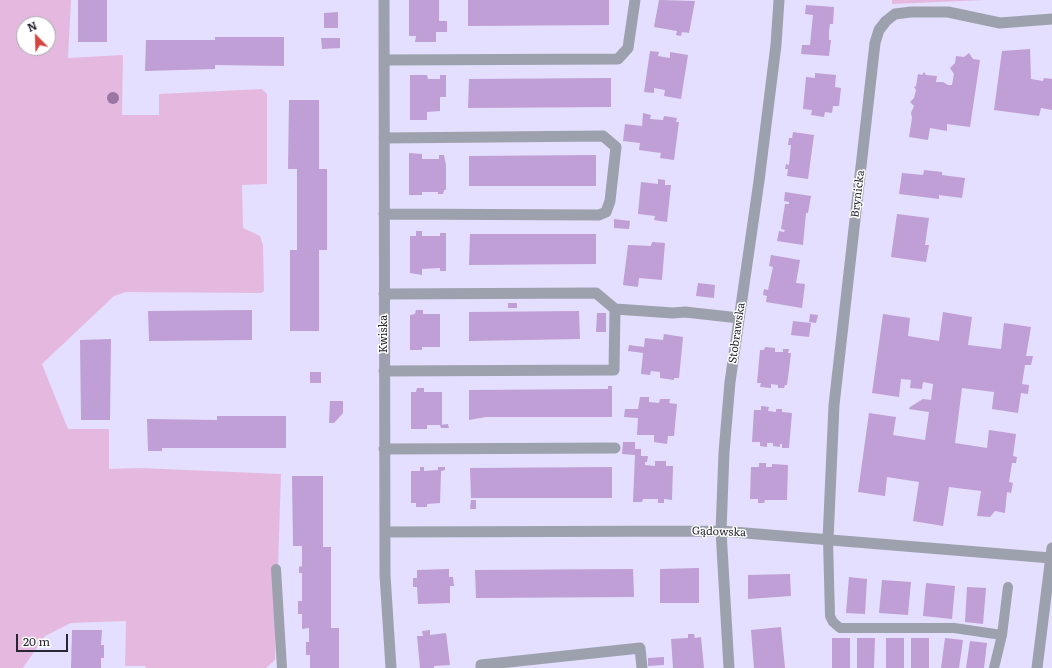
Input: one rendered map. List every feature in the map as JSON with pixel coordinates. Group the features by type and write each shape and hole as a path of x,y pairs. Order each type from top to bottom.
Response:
{"street":[{"name":"Kwiska","path":"384,0 385,576 392,668"},
{"path":"385,60 618,59 628,48 635,0"},
{"name":"Stobrawska","path":"729,668 721,531 724,444 730,382 760,181 776,45 779,0"},
{"name":"Brynicka","path":"828,540 834,405 875,43 879,30 886,21 895,14 911,12 948,12 1000,23 1052,19"},
{"path":"384,138 603,136 616,147 610,201 606,212 599,215 384,214"},
{"path":"384,294 596,293 615,309 685,312 739,318"},
{"path":"384,371 614,370 615,309"},
{"path":"384,450 615,448"},
{"name":"Gądowska","path":"386,532 721,531 828,540 1051,553"},
{"path":"1037,668 1051,553"},
{"path":"481,668 481,665 640,648 642,668"}],"lane":[{"path":"828,540 830,616 833,622 840,628 954,628 1002,635"},
{"path":"276,569 282,668"},
{"path":"994,668 1002,635 1008,587"}],"shaded area":[{"path":"0,0 71,0 68,58 123,55 122,115 159,115 159,94 262,89 267,94 267,184 242,185 243,228 260,236 263,245 264,291 261,293 126,292 114,296 42,364 68,429 109,429 109,469 140,468 281,474 275,660 266,668 146,668 145,666 125,666 126,621 71,623 45,636 23,668 0,668"},
{"path":"892,0 986,0 892,4"}],"building":[{"path":"78,0 107,0 107,42 78,42"},
{"path":"409,0 439,0 439,21 447,21 447,32 436,32 436,42 415,42 416,36 409,36"},
{"path":"468,0 609,0 609,25 468,26"},
{"path":"659,0 695,1 689,33 682,32 681,36 676,35 677,31 654,27"},
{"path":"806,5 834,7 833,24 830,24 829,32 829,40 831,40 829,56 801,54 802,45 810,45 813,15 805,14"},
{"path":"338,12 338,28 324,28 324,13"},
{"path":"215,37 284,37 284,66 215,65 215,69 145,71 146,40 215,40"},
{"path":"321,38 340,38 340,48 322,49"},
{"path":"1030,49 1031,79 1043,81 1044,78 1052,79 1052,110 1041,108 1039,116 994,110 1002,51"},
{"path":"650,51 659,52 658,56 670,58 670,52 688,55 681,99 664,96 665,90 654,88 654,93 644,92"},
{"path":"969,53 973,59 980,60 970,127 947,124 947,131 930,128 928,140 909,137 912,118 911,113 914,106 910,102 914,98 916,90 914,87 916,86 918,74 922,75 924,72 926,75 937,76 936,82 943,82 948,85 952,85 954,74 950,68 955,63 956,56 964,57"},
{"path":"815,73 836,75 835,87 841,88 839,106 833,106 832,113 825,112 824,117 811,115 812,110 803,109 806,77 815,78"},
{"path":"410,75 427,75 428,79 440,79 440,75 446,75 446,97 440,97 440,111 427,112 427,120 410,120"},
{"path":"611,78 611,107 468,108 469,79"},
{"path":"289,100 319,100 319,169 327,169 327,250 319,250 319,331 290,331 290,250 297,250 297,169 288,169"},
{"path":"643,113 651,115 650,119 663,120 664,116 677,118 676,122 679,122 674,160 660,158 661,153 639,150 640,143 623,141 625,124 642,126"},
{"path":"793,132 814,135 808,179 787,176 788,169 785,169 786,164 789,165 791,145 788,145 789,138 792,138"},
{"path":"409,153 422,154 422,159 439,159 439,155 444,155 446,165 446,190 444,190 443,194 438,194 438,192 422,192 422,195 409,195"},
{"path":"596,155 596,186 469,186 469,156"},
{"path":"924,170 942,172 942,175 965,178 962,198 939,195 939,199 899,194 902,173 923,175"},
{"path":"658,179 665,180 665,185 671,185 667,222 654,220 655,216 638,214 641,182 658,184"},
{"path":"785,192 811,196 808,213 806,213 803,245 777,241 779,231 784,232 785,230 781,229 785,204 789,204 789,202 784,201"},
{"path":"897,214 929,218 925,245 929,245 926,262 891,257"},
{"path":"614,219 630,221 629,229 614,228"},
{"path":"416,231 422,231 422,236 440,236 440,233 446,233 446,271 440,271 440,268 422,269 422,275 410,273 410,236 416,236"},
{"path":"470,234 596,234 596,264 469,265"},
{"path":"652,242 665,243 662,280 639,278 638,287 623,285 628,245 651,246"},
{"path":"771,255 800,260 796,283 805,284 802,308 766,302 767,296 763,295 764,289 768,290 773,267 769,266"},
{"path":"698,283 715,285 714,298 696,296"},
{"path":"508,303 517,303 517,308 508,308"},
{"path":"252,310 252,340 149,341 148,311"},
{"path":"416,310 423,310 423,314 440,314 440,347 422,347 422,350 410,350 410,315 415,314"},
{"path":"579,311 580,339 469,341 469,312"},
{"path":"943,312 972,317 968,345 1001,349 1004,323 1031,327 1026,356 1033,356 1031,365 1025,365 1022,384 1029,385 1028,394 1021,393 1018,413 992,409 994,392 962,388 955,443 987,448 989,430 1016,434 1013,456 1017,457 1016,463 1012,463 1009,482 1013,483 1011,493 1007,492 1005,513 995,511 990,517 977,516 981,491 949,487 943,526 913,521 919,482 887,477 885,496 858,492 869,413 896,417 893,435 925,440 929,412 909,409 923,399 931,400 933,384 923,382 922,389 910,388 911,380 901,379 899,397 872,393 883,314 910,318 908,336 939,341"},
{"path":"597,313 606,313 606,332 596,332"},
{"path":"810,314 818,315 816,323 809,322"},
{"path":"793,321 811,323 809,337 791,335"},
{"path":"664,334 683,337 679,378 674,378 674,380 660,378 660,372 651,371 650,375 641,374 643,353 628,351 629,345 644,347 645,338 663,340"},
{"path":"111,339 110,420 81,420 80,340"},
{"path":"765,347 775,348 775,352 783,352 783,349 789,349 788,353 791,353 787,385 785,385 784,388 778,388 778,385 771,384 771,388 760,387 761,383 757,383 760,350 764,350"},
{"path":"310,372 321,372 321,383 310,383"},
{"path":"608,386 612,386 612,417 486,417 469,420 469,390 608,389"},
{"path":"417,388 424,388 424,392 442,392 442,425 427,425 427,429 411,429 411,392 416,392"},
{"path":"640,397 649,397 649,402 659,403 660,399 670,399 669,403 677,404 674,436 668,436 667,444 654,442 654,435 637,435 638,418 624,417 625,409 638,409"},
{"path":"330,401 343,401 343,413 334,423 329,423"},
{"path":"761,406 769,407 768,411 776,412 776,409 782,409 782,412 792,413 789,448 782,448 782,444 780,444 780,447 773,446 773,443 767,443 767,447 760,446 760,442 752,442 754,410 761,410"},
{"path":"217,416 286,416 286,448 162,448 162,451 148,451 147,419 217,420"},
{"path":"448,424 449,428 441,428 440,425"},
{"path":"623,442 635,442 635,449 641,449 641,456 648,456 645,465 655,466 655,461 666,461 666,466 673,466 672,500 664,499 664,503 658,503 658,499 643,499 642,502 633,502 635,455 622,454"},
{"path":"759,463 766,463 766,467 772,467 772,464 788,465 787,500 765,500 764,503 758,503 758,499 750,499 751,467 759,467"},
{"path":"420,467 424,467 424,471 438,470 438,467 445,467 445,470 441,471 440,503 427,504 427,507 416,507 416,503 411,503 411,471 420,471"},
{"path":"612,467 612,498 471,498 470,468"},
{"path":"292,476 323,476 323,547 331,547 331,628 339,628 339,668 310,668 310,655 306,655 306,642 309,642 309,628 302,629 302,614 298,614 298,601 302,601 302,573 299,573 299,567 302,566 302,546 293,546"},
{"path":"471,500 476,500 476,509 470,509"},
{"path":"699,568 699,603 660,603 660,569"},
{"path":"449,569 449,577 453,577 454,586 450,586 450,603 418,604 417,587 413,587 413,578 417,578 417,570"},
{"path":"633,569 634,597 476,598 475,570"},
{"path":"790,574 791,596 748,599 748,575"},
{"path":"849,577 867,579 865,614 846,613"},
{"path":"882,580 911,582 908,615 879,613"},
{"path":"926,583 955,586 952,619 923,616"},
{"path":"967,587 986,588 983,624 965,622"},
{"path":"781,627 785,668 754,668 751,630"},
{"path":"72,630 102,630 101,645 104,645 104,658 101,658 101,668 71,668"},
{"path":"430,630 430,635 446,633 450,665 434,666 434,668 420,668 417,636 423,636 422,631"},
{"path":"688,634 694,634 695,638 701,637 704,668 673,668 671,639 688,638"},
{"path":"832,638 850,638 850,668 832,668"},
{"path":"857,638 875,638 874,668 857,668"},
{"path":"886,638 904,638 904,668 886,668"},
{"path":"911,638 929,638 929,668 911,668"},
{"path":"945,638 963,640 959,668 941,668"},
{"path":"970,641 987,643 984,668 966,668"},
{"path":"664,657 664,665 648,666 648,658"}]}
